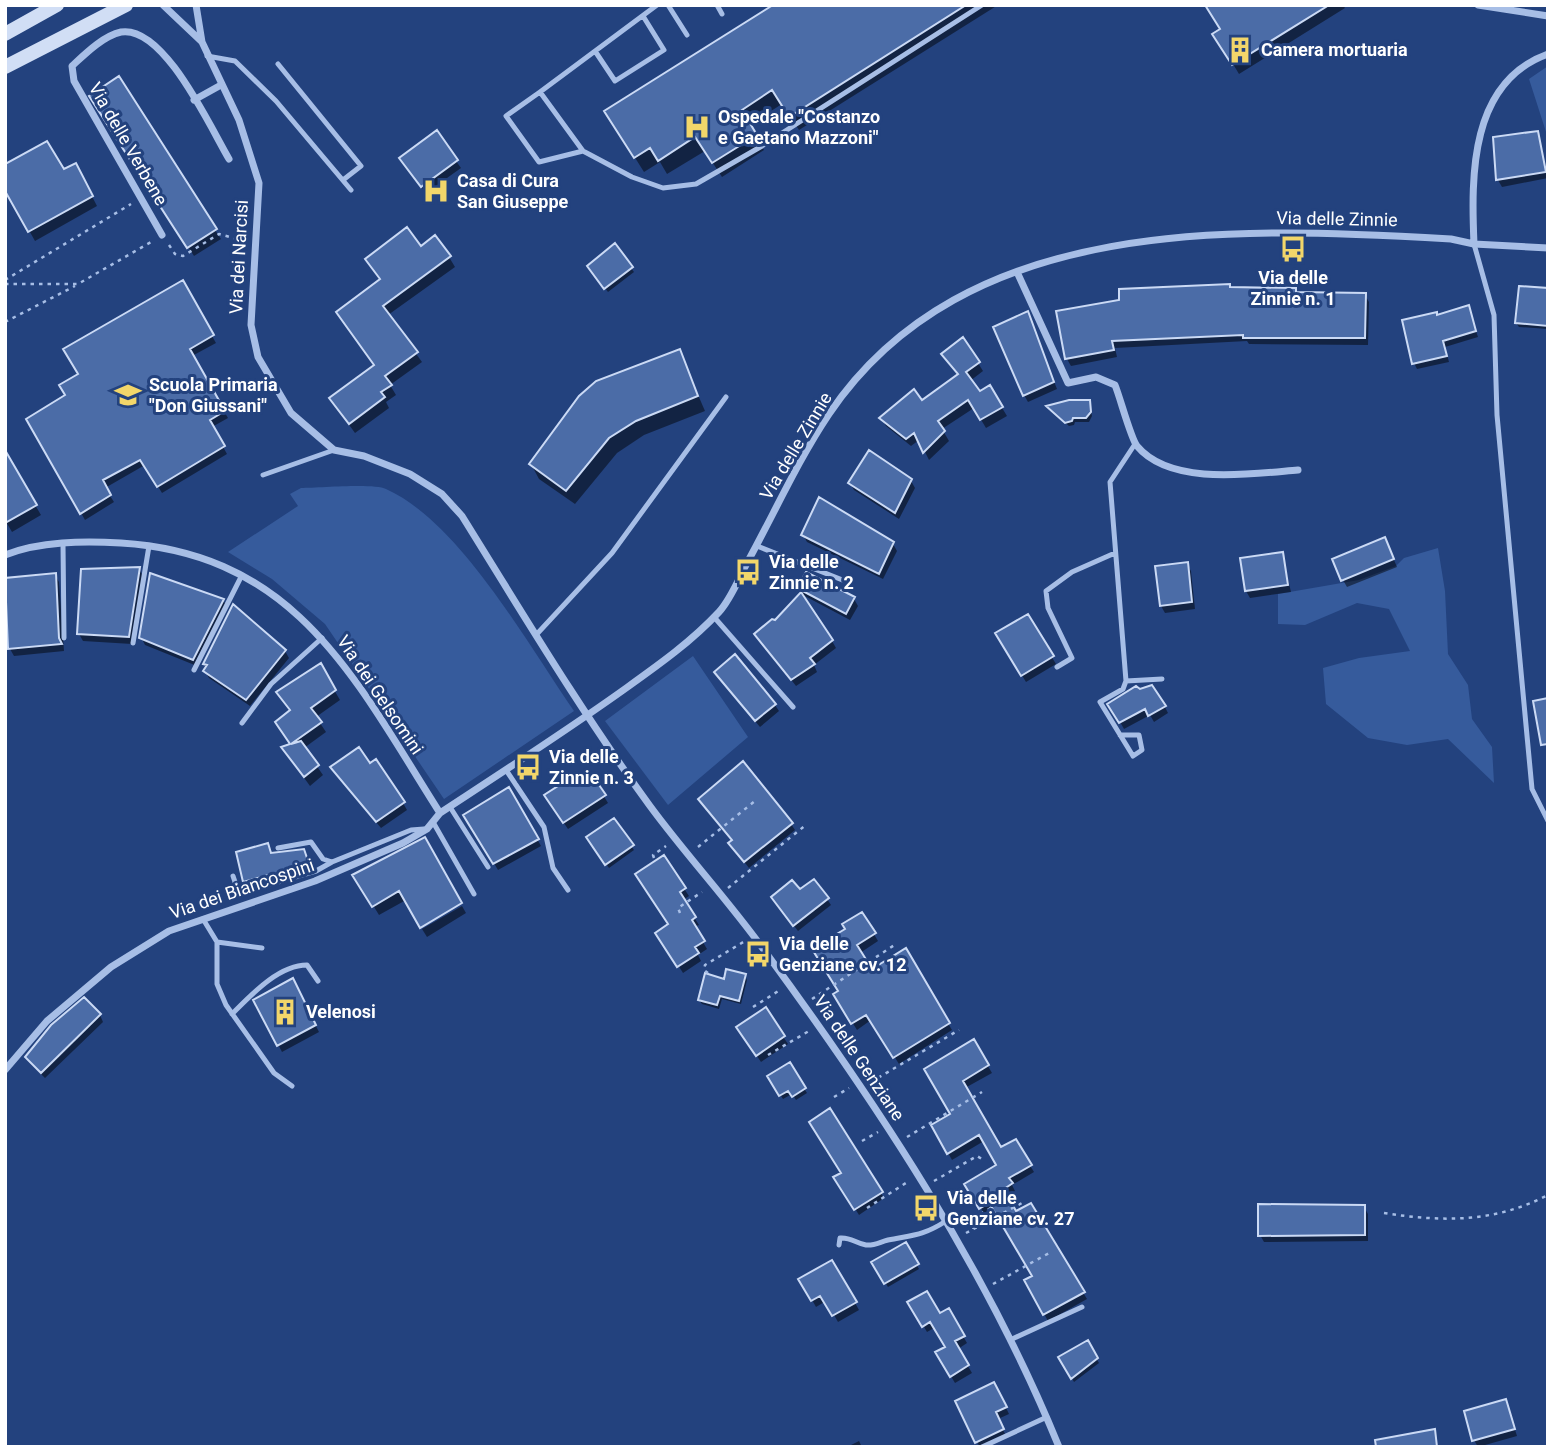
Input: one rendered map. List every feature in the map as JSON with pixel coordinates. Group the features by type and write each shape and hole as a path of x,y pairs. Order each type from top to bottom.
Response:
{"main road":[{"path":"5,67 126,5"},
{"path":"5,34 47,7"}],"street":[{"name":"Via dei Narcisi","path":"163,5 202,42"},
{"name":"Via dei Narcisi","path":"196,5 202,42 239,120 259,183 251,325 258,357 291,414 334,450 364,456 410,474 442,494 462,516 587,716"},
{"path":"1478,5 1548,16"},
{"name":"Via delle Verbene","path":"162,235 74,81 72,66 91,49 120,32 141,34 163,51 229,159"},
{"path":"1474,244 1472,190 1479,135 1488,111 1504,82 1526,64 1548,54"},
{"path":"194,100 221,85"},
{"name":"Via delle Zinnie","path":"440,813 587,716 689,643 723,608 829,414 862,373 909,328 941,307 1017,272 1088,249 1136,241 1227,234 1370,234 1548,248"},
{"path":"1017,272 1068,383 1096,377 1115,385 1135,444 1154,461 1175,472 1256,474 1298,471"},
{"name":"Via dei Gelsomini","path":"5,555 91,541 149,545 208,560 257,582 322,638 354,678 440,813"},
{"name":"Via delle Genziane","path":"587,716 789,985 887,1126 946,1221 984,1289 1059,1447"},
{"name":"Via dei Biancospini","path":"5,1070 47,1021 111,967 169,931 315,881 403,843 427,829 440,813"}],"lane":[{"path":"583,151 539,162 506,116 657,5"},
{"path":"668,5 687,35"},
{"path":"717,5 722,14"},
{"path":"540,92 583,151 632,177 663,188 696,184 762,146 982,5"},
{"path":"596,51 615,81 664,50 643,16"},
{"path":"207,56 235,61 276,101 351,190"},
{"path":"278,64 361,166 343,180"},
{"path":"1474,244 1494,315 1497,415 1532,789 1548,821"},
{"path":"536,635 612,553 726,397"},
{"path":"1120,735 1139,735 1142,750 1133,756 1120,735 1100,702 1123,689 1126,681 1110,482 1135,444"},
{"path":"263,475 334,450"},
{"path":"63,544 64,638"},
{"path":"133,643 149,545"},
{"path":"757,546 850,583"},
{"path":"1057,667 1072,658 1048,608 1046,591 1072,572 1115,553"},
{"path":"194,670 242,575"},
{"path":"714,617 793,707"},
{"path":"242,723 271,684 322,638"},
{"path":"1126,681 1161,679"},
{"path":"506,770 544,827 553,867 568,890"},
{"path":"450,807 488,867"},
{"path":"433,822 474,894"},
{"path":"233,876 237,888 243,892 316,871 411,830 427,829"},
{"path":"278,848 312,842 323,859 332,862"},
{"path":"203,919 217,942 217,984 232,1014 274,1073 292,1086"},
{"path":"217,942 262,948"},
{"path":"232,1014 251,994 293,965 307,965 318,981"},
{"path":"839,1245 839,1238 849,1237 862,1245 909,1238 929,1232 946,1221"},
{"path":"1010,1340 1082,1307"},
{"path":"982,1447 1047,1417"}],"path":[{"path":"5,282 141,198"},
{"path":"5,322 78,284 162,235 176,254 183,256 219,234 256,244"},
{"path":"5,282 78,284"},
{"path":"690,853 755,800"},
{"path":"721,894 807,824"},
{"path":"654,858 653,855 677,838"},
{"path":"680,914 678,908 714,884"},
{"path":"708,973 704,970 705,965 753,936"},
{"path":"803,1005 897,944"},
{"path":"753,1007 789,985"},
{"path":"768,1055 818,1026"},
{"path":"834,1097 959,1030"},
{"path":"897,1143 982,1092"},
{"path":"862,1141 887,1126"},
{"path":"925,1186 977,1156 985,1161"},
{"path":"867,1208 918,1176"},
{"path":"974,1229 979,1215 1014,1194"},
{"path":"1384,1213 1451,1222 1493,1214 1548,1195"},
{"path":"956,1240 1022,1203"},
{"path":"984,1289 1051,1252"}],"shaded area":[{"path":"1548,66 1548,138 1529,79"},
{"path":"380,487 413,505 440,528 466,556 514,620 574,711 444,799 325,624 272,579 228,552 298,506 290,494 301,488"},
{"path":"1438,548 1445,591 1448,654 1468,685 1472,719 1492,747 1494,783 1448,739 1407,745 1368,738 1326,704 1323,668 1359,658 1410,651 1389,609 1357,603 1305,625 1278,624 1278,594 1359,580 1396,566 1404,558"},
{"path":"693,656 748,737 668,805 605,721"}],"building":[{"path":"773,5 966,5 789,117 772,90 742,110 757,135 712,163 695,137 658,161 650,148 634,158 604,111"},
{"name":"Camera mortuaria","path":"1205,5 1329,5 1232,65 1212,34 1220,29"},
{"path":"119,76 217,229 187,248 89,96"},
{"path":"437,130 458,160 421,187 399,158"},
{"path":"1538,131 1546,172 1496,180 1493,137"},
{"path":"47,141 64,169 76,163 93,196 28,232 5,191 5,164"},
{"path":"407,227 421,246 435,235 451,256 383,306 418,352 385,376 392,385 381,392 385,397 349,424 329,398 374,365 336,312 380,279 365,259"},
{"path":"615,243 633,267 604,289 587,266"},
{"path":"183,280 214,335 190,349 225,411 210,420 225,446 157,487 140,460 103,480 111,495 80,514 26,419 65,395 59,385 78,374 63,349"},
{"path":"1230,284 1230,287 1296,288 1296,292 1366,293 1365,338 1243,338 1243,335 1112,341 1114,350 1065,359 1056,311 1119,300 1119,289"},
{"path":"1519,286 1548,288 1548,326 1515,323"},
{"path":"1469,305 1476,331 1443,341 1447,356 1412,364 1402,320 1437,312 1437,315"},
{"path":"1028,311 1054,382 1023,396 993,327"},
{"path":"963,337 980,362 966,372 980,391 990,385 1003,407 980,420 968,400 938,421 945,431 923,453 914,433 906,439 879,418 914,389 922,400 958,374 941,354"},
{"path":"680,349 698,396 636,421 609,438 566,491 529,464 579,396 596,381"},
{"path":"1069,400 1090,400 1091,412 1086,418 1073,418 1065,423 1046,406"},
{"path":"5,450 37,505 5,523"},
{"path":"869,450 912,479 895,513 848,483"},
{"path":"819,497 894,542 879,574 801,535"},
{"path":"1385,537 1394,559 1341,581 1332,559"},
{"path":"1283,552 1288,585 1245,591 1240,558"},
{"path":"1188,562 1192,602 1160,606 1155,566"},
{"path":"140,567 129,637 77,634 81,569"},
{"path":"806,572 855,597 846,614 797,588"},
{"path":"56,573 59,638 62,644 8,649 5,578"},
{"path":"150,573 224,599 193,660 139,638"},
{"path":"801,592 833,640 810,658 815,664 791,680 754,634 772,619 775,620"},
{"path":"233,604 286,650 246,700 203,671 207,665 203,664"},
{"path":"1028,614 1054,656 1021,676 995,633"},
{"path":"735,654 776,704 755,721 714,672"},
{"path":"321,663 336,690 311,708 322,722 291,744 301,741 319,765 304,777 281,747 290,744 275,722 290,710 276,692"},
{"path":"1152,685 1166,706 1148,716 1145,709 1119,723 1107,704 1136,686 1140,689"},
{"path":"1548,698 1548,744 1541,745 1533,701"},
{"path":"359,747 370,763 376,759 405,802 376,822 330,767"},
{"path":"743,761 793,823 744,862 728,843 732,840 698,799"},
{"path":"590,772 606,795 563,823 544,795 569,779 572,784"},
{"path":"509,787 539,839 493,864 463,815"},
{"path":"614,818 634,845 605,865 586,837"},
{"path":"425,837 462,903 420,928 399,891 372,907 352,875"},
{"path":"268,843 271,853 304,849 309,864 243,882 236,852"},
{"path":"664,855 686,888 680,892 696,917 692,920 705,941 695,947 699,953 677,967 655,933 668,924 635,874"},
{"path":"814,879 829,898 793,926 771,897 792,880 800,889"},
{"path":"862,912 876,933 857,945 872,969 906,948 950,1023 893,1058 866,1015 851,1024 833,994 838,991 812,949 845,929 842,924"},
{"path":"726,969 746,974 739,1001 720,996 717,1005 698,1000 705,973 724,979"},
{"name":"Velenosi","path":"293,978 316,1025 277,1046 253,1000"},
{"path":"84,997 101,1014 41,1073 25,1057 51,1025"},
{"path":"766,1007 785,1036 756,1056 736,1027"},
{"path":"974,1039 989,1065 963,1081 1001,1147 1016,1139 1032,1165 1009,1178 1013,1183 1004,1189 1016,1211 1031,1203 1085,1292 1043,1315 1024,1280 1032,1276 989,1203 979,1209 964,1184 996,1165 979,1135 947,1154 931,1125 950,1114 924,1069"},
{"path":"790,1062 806,1088 792,1097 788,1091 779,1096 767,1076"},
{"path":"830,1108 883,1192 854,1210 833,1177 841,1173 809,1122"},
{"path":"1258,1204 1365,1205 1365,1235 1258,1236"},
{"path":"906,1242 919,1264 884,1284 871,1262"},
{"path":"832,1260 857,1302 832,1316 820,1296 811,1301 798,1279"},
{"path":"927,1291 940,1313 949,1308 965,1336 955,1341 969,1365 950,1377 935,1352 945,1347 930,1322 922,1327 907,1302"},
{"path":"1088,1340 1098,1358 1071,1379 1058,1357"},
{"path":"994,1382 1007,1407 996,1412 1004,1429 975,1443 955,1401"},
{"path":"1506,1399 1515,1429 1472,1441 1464,1411"},
{"path":"1435,1429 1437,1447 1376,1447 1375,1440"}],"place":[{"name":"Camera mortuaria","path":"1240,50"},
{"name":"Ospedale \"Costanzo e Gaetano Mazzoni\"","path":"697,127"},
{"name":"Casa di Cura San Giuseppe","path":"436,191"},
{"name":"Via delle Zinnie n. 1","path":"1293,249"},
{"name":"Scuola Primaria \"Don Giussani\"","path":"128,395"},
{"name":"Via delle Zinnie n. 2","path":"748,572"},
{"name":"Via delle Zinnie n. 3","path":"528,767"},
{"name":"Via delle Genziane cv. 12","path":"758,954"},
{"name":"Velenosi","path":"285,1012"},
{"name":"Via delle Genziane cv. 27","path":"926,1208"}]}
